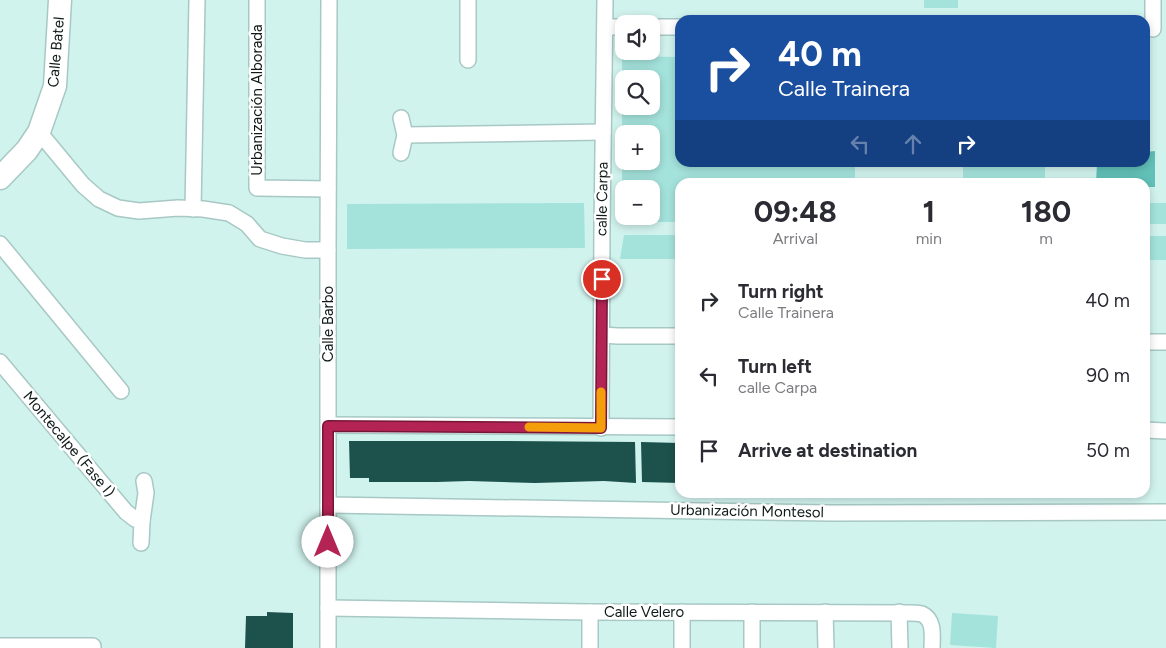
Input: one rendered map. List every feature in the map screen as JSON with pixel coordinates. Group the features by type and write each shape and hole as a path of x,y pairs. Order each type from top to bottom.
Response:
{"street":[{"name":"Calle Batel","path":"0,178 27,150 39,132 55,86 60,0"},
{"path":"193,208 197,0"},
{"name":"Urbanización Alborada","path":"257,0 257,188 328,189"},
{"name":"Calle Barbo","path":"328,648 329,0"},
{"path":"468,0 468,60"},
{"name":"calle Carpa","path":"601,428 605,0"},
{"path":"1153,0 1155,29"},
{"path":"605,27 615,27"},
{"path":"660,27 675,27"},
{"path":"401,118 406,135 401,153"},
{"path":"39,132 83,185 99,199 118,208 139,211 193,208 229,213 247,224 260,239 282,246 305,250 328,250"},
{"path":"406,135 603,132"},
{"path":"0,244 121,391"},
{"path":"602,335 675,336"},
{"path":"1150,342 1166,342"},
{"name":"Montecalpe (Fase I)","path":"0,362 126,512 135,519 142,521"},
{"path":"328,426 675,427"},
{"path":"1150,430 1166,430"},
{"path":"141,543 146,492 144,481"},
{"name":"Urbanización Montesol","path":"328,505 832,512 1166,512"},
{"name":"Calle Velero","path":"328,608 590,612 899,612 921,614 927,618 932,626 932,648"},
{"path":"590,612 590,648"},
{"path":"682,612 682,648"},
{"path":"752,612 752,648"},
{"path":"825,612 826,648"},
{"path":"899,612 900,648"},
{"path":"0,646 93,646"}],"shaded area":[{"path":"924,0 958,0 958,8 924,8"},
{"path":"660,57 675,57 675,167 855,167 855,178 675,178 675,222 660,222 660,180 622,180 622,170 660,170 660,125 622,125 622,115 660,115 660,70 622,70 622,60 660,60"},
{"path":"1155,151 1155,187 1150,187 1150,178 1096,178 1097,167 1150,167 1150,152"},
{"path":"963,167 1045,167 1045,178 963,178"},
{"path":"584,203 585,248 347,249 347,204"},
{"path":"1150,203 1166,203 1166,224 1150,224"},
{"path":"624,235 675,235 675,259 620,259"},
{"path":"1150,236 1166,236 1166,260 1150,260"},
{"path":"952,613 998,616 996,648 950,645"}],"building":[{"path":"349,441 635,442 636,483 604,481 535,483 469,481 369,482 369,478 350,478"},
{"path":"641,442 675,443 675,483 642,482"},
{"path":"267,612 293,613 293,648 245,648 246,616 267,616"}],"slow traffic":[{"path":"529,427 601,428 601,392"}],"route":[{"path":"328,542 328,426 601,428 602,279"}]}
